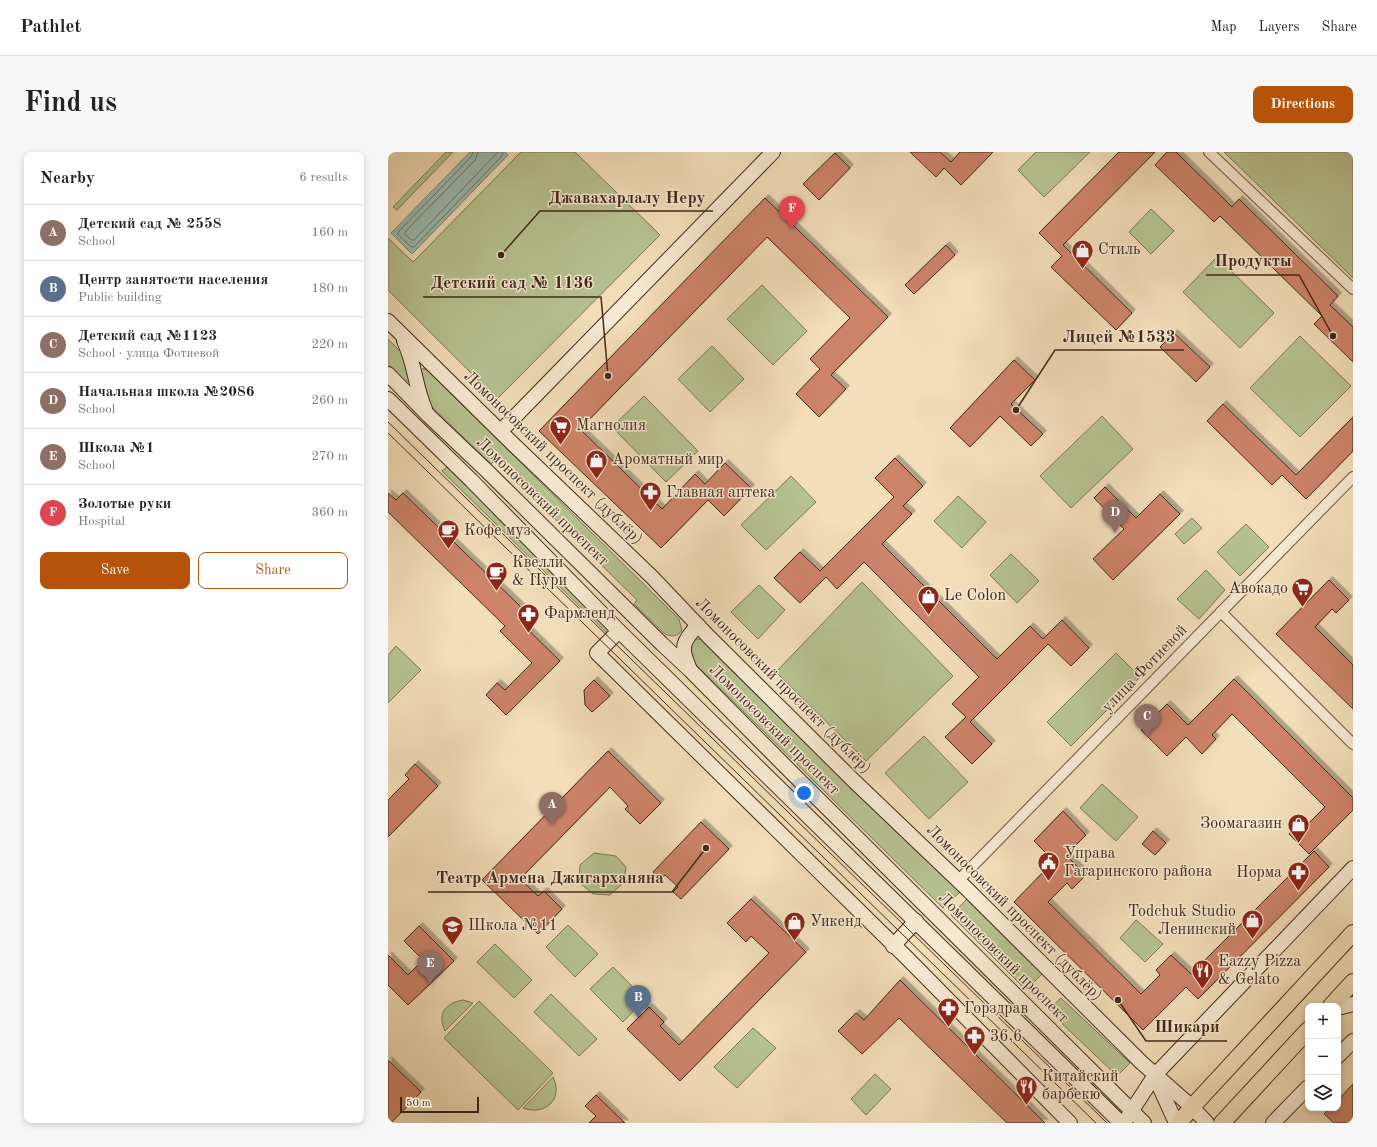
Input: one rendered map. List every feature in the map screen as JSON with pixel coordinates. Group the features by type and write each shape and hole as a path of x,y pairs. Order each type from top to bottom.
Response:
{"main road":[{"path":"1179,1123 1192,1107 1353,933"},
{"path":"1334,1003 1353,982"},
{"path":"1222,1123 1305,1033"}],"street":[{"path":"501,431 773,152"},
{"path":"1209,152 1353,289"},
{"name":"Ломоносовский проспект (дублёр)","path":"388,321 652,577 853,780 1155,1075 1192,1107"},
{"path":"400,333 409,350 418,388 429,416"},
{"name":"Ломоносовский проспект","path":"388,374 429,416 690,670 1144,1123"},
{"name":"Ломоносовский проспект","path":"388,399 471,480 619,631 1122,1123"},
{"name":"улица Фотиевой","path":"958,881 1353,477"},
{"path":"1221,612 1353,744"},
{"path":"690,670 684,655 684,648 687,637 698,625"},
{"path":"619,631 597,653 893,946 906,957 1070,1123"},
{"path":"657,668 654,661 657,654 664,650 671,652"},
{"path":"868,874 874,875 880,872 882,866 881,861"},
{"path":"1122,1123 1133,1111 1155,1075 1353,868"},
{"path":"893,946 916,921"},
{"path":"1341,1007 1353,1004"},
{"path":"1341,1053 1353,1041"},
{"path":"1155,1075 1176,1123"},
{"path":"1273,1123 1305,1090"},
{"path":"1192,1107 1207,1123"}],"green space":[{"path":"446,152 453,152 397,210 393,207"},
{"path":"521,152 575,152 660,235 497,399 388,290 388,238 413,262"},
{"path":"1036,152 1090,152 1044,197 1018,170"},
{"path":"1224,152 1353,152 1353,278"},
{"path":"1151,209 1174,231 1151,254 1129,232"},
{"path":"1217,257 1274,313 1240,348 1183,292"},
{"path":"762,285 807,331 773,365 727,319"},
{"path":"1300,336 1351,386 1300,437 1250,388"},
{"path":"388,339 403,354 409,381 405,381 388,364"},
{"path":"712,346 744,379 710,412 678,379"},
{"path":"423,368 428,371 679,619 682,630 679,634 670,636 665,634 634,604 637,600 495,460 491,464 428,403 421,372"},
{"path":"644,396 698,451 666,482 612,427"},
{"path":"1102,416 1133,449 1071,508 1040,476"},
{"path":"447,467 614,632 610,636 442,471"},
{"path":"791,476 816,502 766,550 741,525"},
{"path":"958,496 986,522 962,548 934,521"},
{"path":"1192,518 1202,528 1184,544 1175,534"},
{"path":"1246,524 1269,547 1240,576 1217,552"},
{"path":"1011,554 1039,581 1017,603 990,575"},
{"path":"1206,570 1225,590 1199,619 1177,599"},
{"path":"862,582 953,676 866,761 776,672"},
{"path":"759,585 785,610 758,639 731,612"},
{"path":"694,640 704,640 960,892 943,908 689,658 687,651"},
{"path":"396,646 421,670 388,703 388,655"},
{"path":"1116,653 1140,677 1071,746 1047,722"},
{"path":"924,736 968,782 929,819 885,773"},
{"path":"1102,784 1138,817 1116,841 1080,808"},
{"path":"594,853 616,856 626,867 624,882 610,895 593,894 579,882 580,865"},
{"path":"967,899 1043,973 1026,990 951,915"},
{"path":"1136,920 1163,944 1145,962 1120,938"},
{"path":"568,925 598,954 575,977 546,947"},
{"path":"495,944 532,980 514,998 477,962"},
{"path":"613,967 645,999 623,1022 590,989"},
{"path":"551,994 597,1039 579,1056 534,1012"},
{"path":"1061,998 1130,1063 1117,1076 1051,1013 1056,1008 1053,1005"},
{"path":"463,1000 473,1003 445,1031 442,1019 444,1010 451,1004"},
{"path":"479,1001 553,1073 518,1110 444,1038"},
{"path":"753,1028 776,1048 737,1088 714,1067"},
{"path":"875,1074 891,1089 866,1115 851,1099"},
{"path":"553,1077 556,1085 556,1093 550,1104 545,1108 538,1110 523,1108"}],"water":[{"path":"470,152 505,152 508,155 412,254 391,233"}],"building":[{"path":"910,152 940,152 951,162 960,152 993,152 961,185 944,168 936,177"},
{"path":"1119,152 1155,152 1063,245 1132,313 1116,330 1051,267 1062,256 1039,233"},
{"path":"1167,152 1176,152 1232,207 1239,199 1338,296 1330,305 1353,327 1353,362 1314,324 1322,316 1220,216 1214,222 1155,165"},
{"path":"835,153 850,168 819,200 803,184"},
{"path":"765,198 888,317 831,375 846,389 819,417 796,394 820,369 810,359 850,318 767,237 580,429 662,509 695,474 705,484 725,463 751,488 724,516 708,500 661,548 539,431"},
{"path":"946,245 955,255 914,294 905,285"},
{"path":"1174,333 1210,367 1196,382 1160,347"},
{"path":"1014,360 1035,380 1011,404 1043,434 1031,446 1000,416 970,447 950,428"},
{"path":"1223,404 1296,475 1353,417 1353,451 1306,499 1282,475 1272,485 1207,421"},
{"path":"895,458 923,486 903,506 912,514 882,544 997,659 1030,626 1043,639 1062,620 1089,648 1071,666 1048,644 970,722 992,744 972,764 945,737 966,717 952,704 979,677 864,562 837,589 826,577 800,603 774,578 800,552 820,571 894,497 875,478"},
{"path":"1105,487 1136,518 1160,494 1180,514 1113,580 1093,559 1124,529 1094,498"},
{"path":"388,493 396,500 403,493 519,605 526,613 519,621 560,661 506,715 486,695 497,683 505,690 532,663 500,631 505,626 388,512"},
{"path":"1329,580 1349,600 1336,613 1332,609 1315,627 1353,665 1353,709 1276,634"},
{"path":"1234,679 1353,798 1353,810 1309,854 1289,834 1301,821 1306,826 1325,807 1232,714 1212,735 1216,739 1202,754 1186,737 1167,756 1141,730 1167,704 1188,725"},
{"path":"594,680 610,696 592,712 585,705 584,690"},
{"path":"608,751 661,803 640,824 625,809 628,806 610,787 520,879 538,896 544,891 562,909 538,934 482,880"},
{"path":"415,764 438,786 388,837 388,800 409,779 405,775"},
{"path":"1063,811 1086,835 1066,855 1086,875 1072,889 1067,883 1048,902 1141,994 1160,975 1156,970 1171,955 1191,974 1314,851 1329,867 1198,999 1186,987 1143,1030 1014,902 1054,861 1034,841"},
{"path":"701,822 729,849 681,899 673,892 678,887 665,875 660,879 653,872"},
{"path":"1153,831 1166,843 1155,855 1142,844"},
{"path":"751,899 806,952 680,1081 627,1029 649,1007 664,1022 660,1026 679,1045 769,953 751,936 746,942 727,923"},
{"path":"419,926 454,961 408,1005 388,985 388,955 408,975 423,960 404,941"},
{"path":"900,980 1045,1123 1007,1123 899,1018 862,1054 838,1031 856,1013 864,1020"},
{"path":"388,1060 421,1092 391,1123 388,1123"},
{"path":"1353,1084 1353,1119 1349,1123 1334,1123 1324,1114 1327,1111 1341,1111 1341,1097"},
{"path":"596,1095 625,1123 589,1123 596,1116 585,1106"}],"tram line":[{"path":"388,422 1107,1123"},
{"path":"388,433 1096,1123"}],"place":[{"name":"Золотые руки","path":"792,229"},
{"name":"Джавахарлалу Неру","path":"501,255"},
{"name":"Стиль","path":"1083,270"},
{"name":"Продукты","path":"1333,336"},
{"name":"Детский сад № 1136","path":"608,376"},
{"name":"Лицей №1533","path":"1016,410"},
{"name":"Магнолия","path":"561,446"},
{"name":"Ароматный мир","path":"596,480"},
{"name":"Главная аптека","path":"650,512"},
{"name":"Начальная школа №2086","path":"1115,533"},
{"name":"Кофе муз","path":"448,550"},
{"name":"Квелли & Пури","path":"497,592"},
{"name":"Авокадо","path":"1303,608"},
{"name":"Le Colon","path":"928,616"},
{"name":"Фармленд","path":"528,634"},
{"name":"Детский сад №1123","path":"1147,737"},
{"name":"Детский сад № 2558","path":"552,825"},
{"name":"Зоомагазин","path":"1298,844"},
{"name":"Театр Армена Джигарханяна","path":"706,848"},
{"name":"Управа Гагаринского района","path":"1048,882"},
{"name":"Норма","path":"1298,892"},
{"name":"Todchuk Studio Ленинский","path":"1252,940"},
{"name":"Уикенд","path":"795,942"},
{"name":"Школа №11","path":"453,946"},
{"name":"Школа №1","path":"430,984"},
{"name":"Eazzy Pizza & Gelato","path":"1203,990"},
{"name":"Шикари","path":"1118,1000"},
{"name":"Центр занятости населения","path":"638,1018"},
{"name":"Горздрав","path":"948,1028"},
{"name":"36,6","path":"975,1056"},
{"name":"Китайский барбекю","path":"1026,1106"}]}
